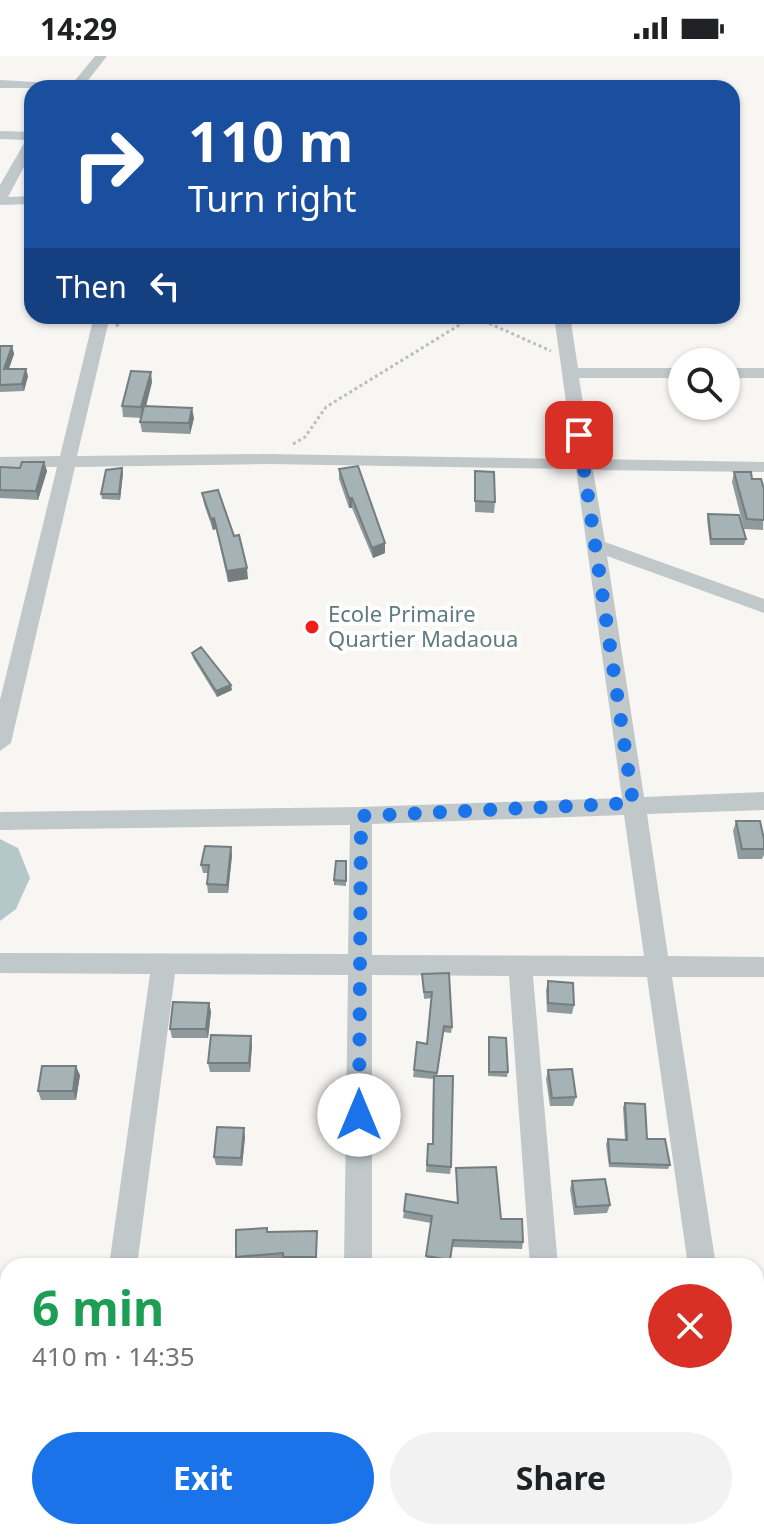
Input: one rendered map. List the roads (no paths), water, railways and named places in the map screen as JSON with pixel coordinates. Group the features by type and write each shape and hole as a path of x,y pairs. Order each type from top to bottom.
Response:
{"street":[{"path":"82,80 101,56"},
{"path":"0,84 24,85"},
{"path":"0,135 24,137"},
{"path":"24,154 0,200 24,200"},
{"path":"0,743 100,324"},
{"path":"563,324 701,1258"},
{"path":"568,366 668,372"},
{"path":"740,373 764,373"},
{"path":"0,462 267,459 764,467"},
{"path":"595,545 763,603"},
{"path":"0,821 361,816 633,803 764,801"},
{"path":"358,1258 361,816"},
{"path":"0,963 764,967"},
{"path":"124,1258 164,964"},
{"path":"520,966 543,1258"}],"place":[{"name":"Ecole Primaire Quartier Madaoua","path":"312,627"}]}
